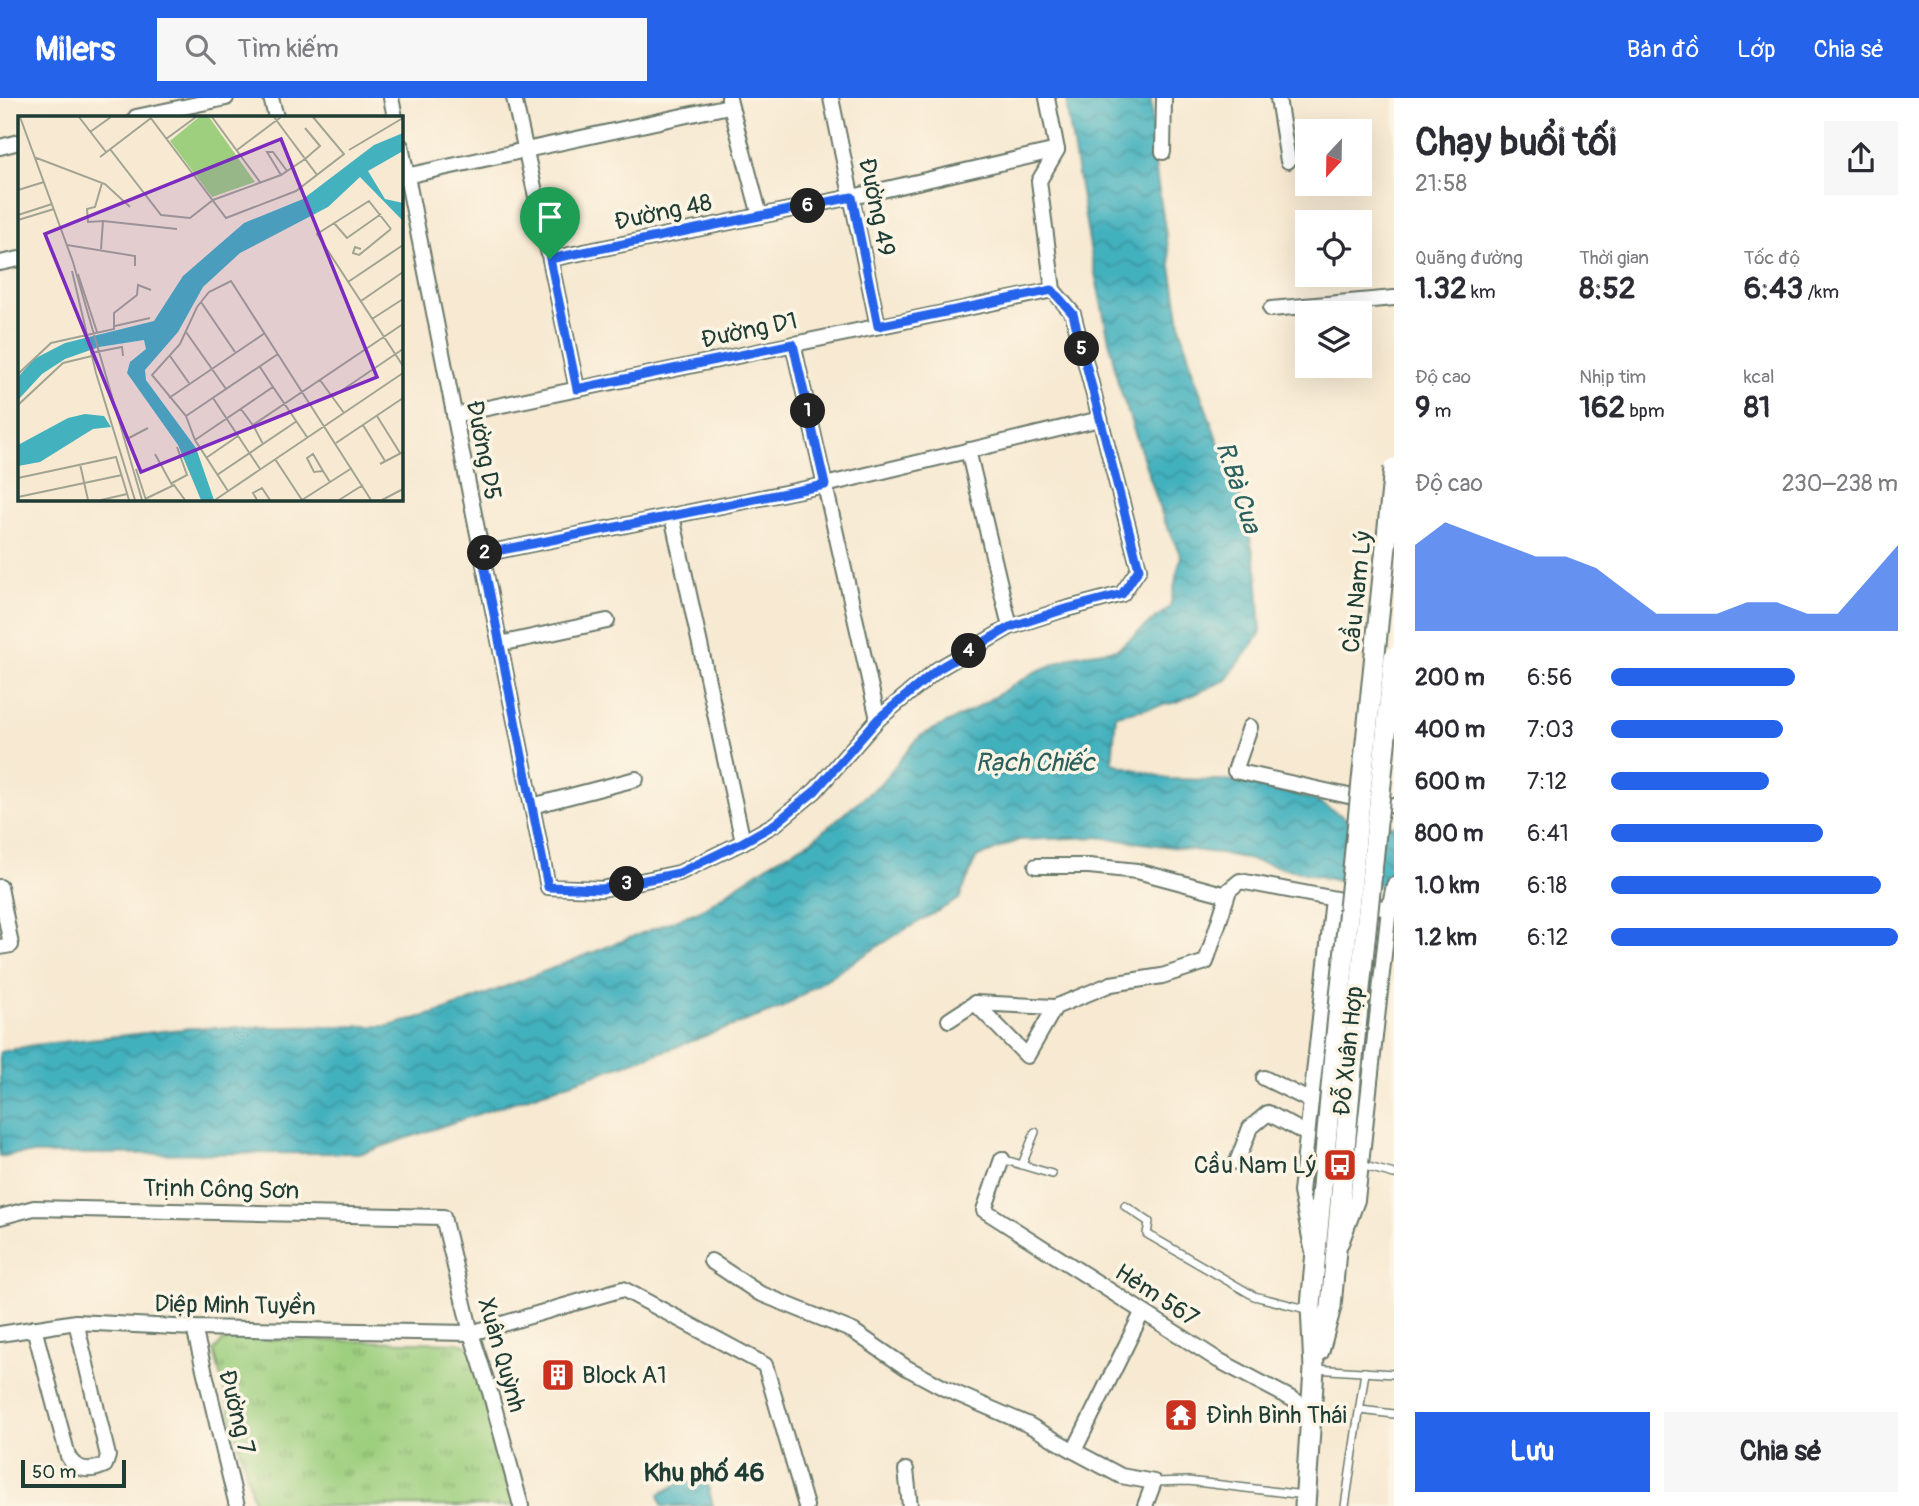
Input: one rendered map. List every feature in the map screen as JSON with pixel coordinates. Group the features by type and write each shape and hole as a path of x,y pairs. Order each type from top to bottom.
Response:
{"main road":[{"name":"Cầu Nam Lý","path":"1344,1056 1394,468"},
{"name":"Cầu Nam Lý","path":"1344,1056 1394,657"},
{"name":"Đỗ Xuân Hợp","path":"1305,1500 1314,1369 1311,1310 1314,1260 1344,1056"},
{"name":"Đỗ Xuân Hợp","path":"1314,1369 1331,1307 1344,1056"}],"street":[{"path":"141,116 226,98"},
{"path":"271,98 276,116"},
{"path":"391,98 395,116"},
{"path":"513,98 577,389"},
{"name":"Đường 49","path":"831,98 878,326"},
{"path":"672,516 743,842 775,824 815,791 878,719 938,669 1010,627 1122,594 1139,569 1073,314 1052,290 1039,181 1057,150 1046,98"},
{"path":"1163,152 1164,98"},
{"path":"1278,98 1288,161"},
{"path":"404,177 729,102 760,216"},
{"path":"0,147 18,142"},
{"name":"Đường 48","path":"550,259 852,197 1057,150"},
{"name":"Đường D5","path":"402,156 548,887 602,889 679,873 743,842"},
{"path":"0,263 18,259"},
{"name":"Đường D1","path":"454,415 1052,290"},
{"path":"1270,309 1394,298"},
{"path":"793,344 878,719"},
{"path":"482,554 825,485 1100,419"},
{"path":"968,450 1010,627"},
{"path":"500,644 607,621"},
{"path":"1250,727 1235,771 1394,806"},
{"path":"532,806 636,779"},
{"path":"1036,866 1089,866 1137,872 1227,895"},
{"path":"948,1020 975,1003 1055,1007 1111,984 1162,976 1206,962 1227,895 1234,884 1240,881 1391,910"},
{"name":"Đỗ Xuân Hợp","path":"1334,1261 1357,1200 1394,885"},
{"path":"0,887 6,946"},
{"name":"Đỗ Xuân Hợp","path":"1314,1260 1301,1192 1333,899"},
{"path":"975,1003 1027,1056 1055,1007"},
{"path":"1264,1079 1311,1101"},
{"path":"1237,1162 1250,1128 1268,1113 1307,1134"},
{"name":"Hẻm 567","path":"1002,1159 984,1210 1218,1360 1311,1409"},
{"name":"Trịnh Công Sơn","path":"0,1217 34,1208 443,1216"},
{"name":"Xuân Quỳnh","path":"443,1216 471,1334 521,1506"},
{"path":"712,1261 759,1293 853,1331 907,1368 946,1389 1029,1425 1121,1476 1154,1482 1145,1506"},
{"name":"Diệp Minh Tuyền","path":"0,1334 76,1322 194,1328 471,1334 623,1289 765,1365 806,1506"},
{"path":"1074,1451 1142,1313"},
{"path":"34,1328 68,1456 77,1467 99,1468 105,1465 108,1456 76,1322"},
{"name":"Đường 7","path":"194,1328 237,1506"},
{"path":"906,1470 910,1506"}],"lane":[{"path":"1022,1165 1035,1132"},
{"path":"1002,1159 1052,1174"},
{"path":"1361,1165 1394,1174"},
{"path":"1125,1206 1149,1222 1147,1234 1210,1268 1241,1289 1261,1298 1311,1310"},
{"path":"1314,1369 1394,1374"},
{"path":"1345,1506 1365,1371"},
{"path":"1360,1410 1394,1414"},
{"path":"1154,1482 1188,1481 1305,1500"}],"green space":[{"path":"223,1341 463,1343 473,1350 515,1506 255,1506 214,1351"}],"water":[{"name":"Rạch Chiếc","path":"1067,98 1151,98 1154,160 1181,329 1217,439 1239,490 1257,570 1261,633 1226,680 1177,702 1116,715 1112,763 1170,779 1247,781 1314,800 1351,821 1394,826 1394,886 1338,881 1230,855 1098,837 1019,840 976,858 959,899 899,933 781,1008 673,1048 363,1153 14,1154 0,1157 0,1052 34,1045 191,1028 389,1026 443,1011 701,910 774,861 811,841 880,784 920,736 969,712 1035,672 1077,655 1117,649 1170,607 1181,556 1164,520 1118,383 1092,259"},
{"path":"683,1481 707,1482 713,1506 662,1506 659,1494"}],"place":[{"name":"Cầu Nam Lý","path":"1340,1165"},
{"name":"Block A1","path":"558,1375"},
{"name":"Đình Bình Thái","path":"1181,1415"}],"district":[{"name":"Khu phố 46","path":"704,1472"}],"route":[{"path":"852,197 878,326 1052,290 1073,314 1139,569 1122,594 1010,627 938,669 878,719 815,791 775,824 743,842 679,873 602,889 548,887 482,554 825,485 793,344 577,389 550,259 852,197"}],"water label":[{"name":"R.Bà Cua","path":"1239,487"}]}
